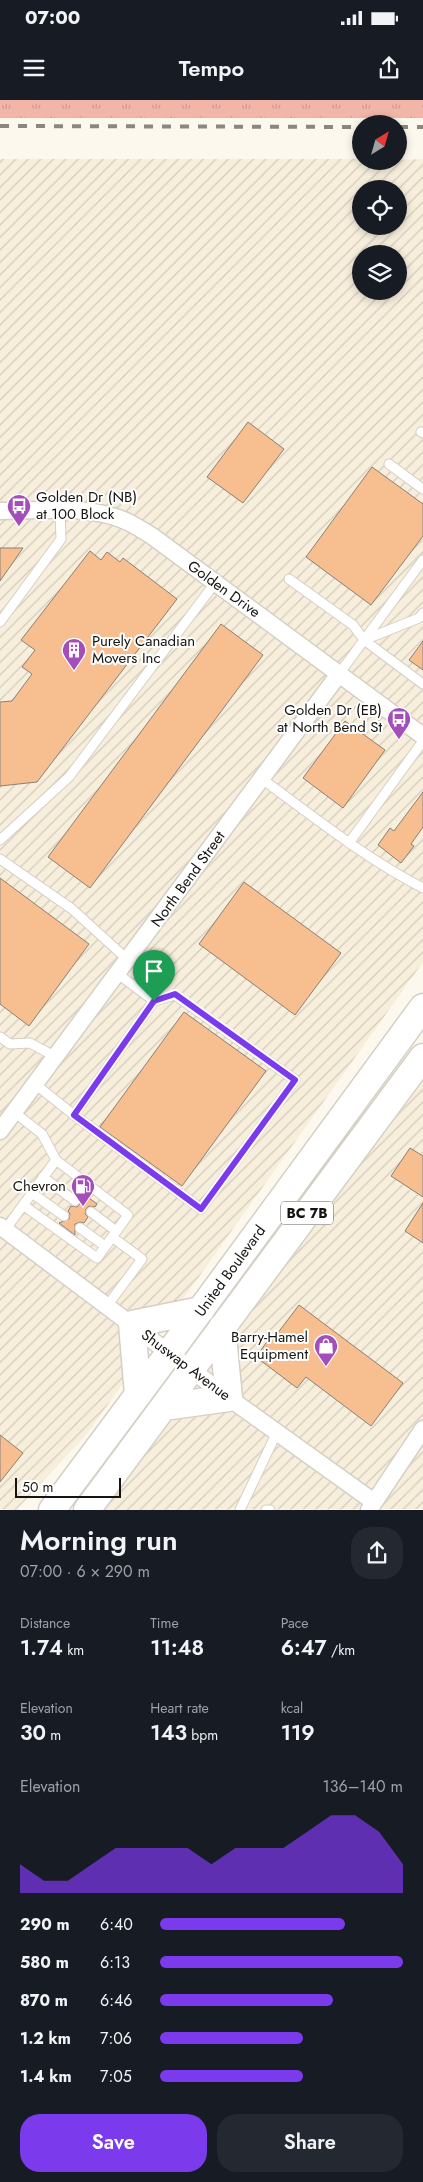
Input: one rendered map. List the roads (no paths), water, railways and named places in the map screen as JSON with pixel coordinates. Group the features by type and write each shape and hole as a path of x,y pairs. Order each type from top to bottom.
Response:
{"main road":[{"name":"United Boulevard","path":"52,1510 170,1353 423,1007"},
{"name":"United Boulevard","path":"88,1510 423,1057"},
{"path":"138,1395 132,1324 201,1310"},
{"path":"164,1407 229,1398 222,1327"}],"street":[{"name":"Golden Drive","path":"0,511 95,513 128,522 152,536 423,736"},
{"name":"North Bend Street","path":"0,1131 339,674"},
{"name":"Shuswap Avenue","path":"3,1228 229,1398 278,1432 372,1506"},
{"path":"372,1506 423,1429"}],"lane":[{"path":"389,464 423,489"},
{"path":"0,622 61,539 60,511"},
{"path":"339,674 423,560"},
{"path":"289,579 353,625 364,640 423,684"},
{"path":"0,840 69,777 215,582"},
{"path":"364,640 419,618 423,613"},
{"path":"349,843 423,741"},
{"path":"262,779 349,843 399,876 423,888"},
{"path":"0,860 72,910 128,960"},
{"path":"118,974 154,1001"},
{"path":"35,1084 74,1115 201,1209 295,1080 175,994 154,1001 74,1115"},
{"path":"0,1037 10,1044 30,1043 56,1057"},
{"path":"14,1112 42,1134 56,1160 128,1215 96,1258 23,1205"},
{"path":"3,1228 23,1205 56,1160"},
{"path":"43,1177 75,1201"},
{"path":"32,1193 64,1216"},
{"path":"91,1212 142,1260 108,1306"},
{"path":"80,1228 105,1246"},
{"path":"240,1510 278,1432"}],"railway":[{"path":"0,126 352,127"},
{"path":"408,127 423,127"}],"place":[{"name":"Golden Dr (NB) at 100 Block","path":"19,527"},
{"name":"Purely Canadian Movers Inc","path":"74,671"},
{"name":"Golden Dr (EB) at North Bend St","path":"399,740"},
{"name":"Chevron","path":"83,1207"},
{"name":"Barry-Hamel Equipment","path":"326,1367"}]}
